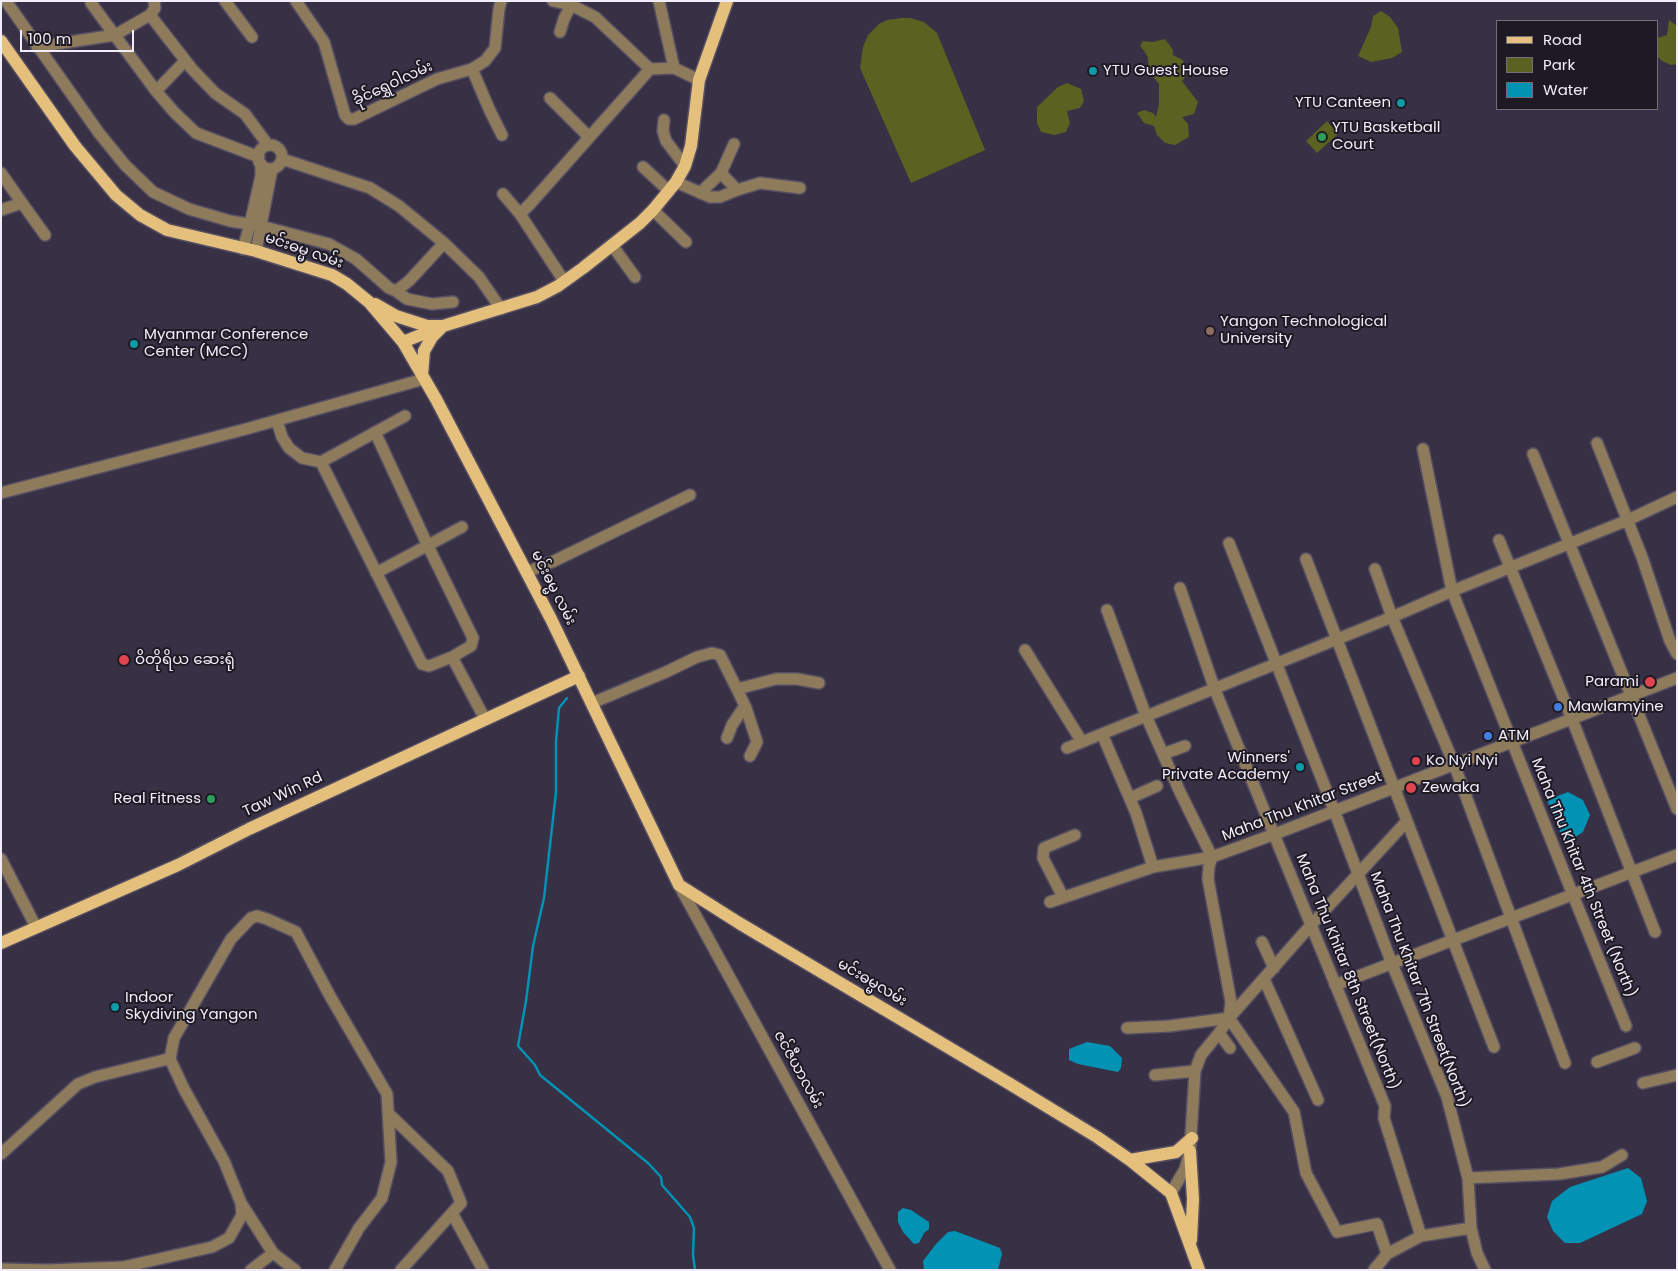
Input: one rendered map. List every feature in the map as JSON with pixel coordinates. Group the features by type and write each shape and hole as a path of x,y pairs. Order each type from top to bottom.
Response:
{"main road":[{"path":"402,342 442,326 537,297 564,281 612,245 653,210 673,186 685,166 691,146 699,80 727,1"},
{"name":"မင်းဓမ္မ လမ်း","path":"1,41 75,146 116,195 140,215 167,230 256,251 332,275 370,302 402,342 423,377 527,572 579,676"},
{"path":"370,302 396,316 427,326 442,326"},
{"path":"423,377 424,351 432,337 442,326"},
{"path":"579,676 679,885"},
{"name":"Taw Win Rd","path":"1,943 178,865 249,829 579,676"},
{"name":"မင်းဓမ္မလမ်း","path":"679,885 1097,1137 1172,1193"},
{"path":"1130,1160 1169,1155 1176,1152 1192,1138"},
{"path":"1190,1151 1193,1199 1191,1245"},
{"path":"1172,1193 1199,1270"}],"street":[{"path":"6,1 99,133 125,165 153,192 189,209 230,221 256,225 329,244 356,259 389,288 407,299 432,304 453,302"},
{"path":"37,47 115,35 150,15 155,8 154,1"},
{"path":"225,1 252,36"},
{"name":"ခိုင်ရွှေဝါလမ်း","path":"296,1 324,42 345,116 349,119 354,119 437,79 472,69 484,61 495,48 499,9 502,1"},
{"path":"553,1 571,5 595,17 650,69"},
{"path":"659,1 674,68"},
{"path":"91,2 156,91 196,133 260,160 264,167 272,169 279,166 282,159 279,148 268,145 244,114 215,93 185,61 150,15"},
{"path":"560,32 571,5"},
{"path":"156,91 185,61"},
{"path":"520,214 650,69 674,68 699,80"},
{"path":"472,69 502,135"},
{"path":"550,98 589,137"},
{"path":"664,120 663,131 666,142 685,166"},
{"path":"700,193 721,173 734,144"},
{"path":"256,251 256,225 261,176 259,152 268,145"},
{"path":"282,159 370,188 399,206 444,243 479,277 501,309"},
{"path":"643,167 673,186 710,197 720,197 760,183 800,188"},
{"path":"243,248 256,225 272,169"},
{"path":"1,173 45,235"},
{"path":"721,173 737,190"},
{"path":"502,194 520,214 564,281"},
{"path":"1,210 22,203"},
{"path":"653,210 686,242"},
{"path":"396,291 409,281 444,243"},
{"path":"612,245 634,277"},
{"path":"1,493 277,421 423,377"},
{"path":"277,421 282,437 289,448 302,458 321,462 404,416"},
{"path":"321,462 422,664 429,666 452,657 471,646 473,638 375,432"},
{"path":"1597,442 1651,582 1670,641 1677,654"},
{"name":"Maha Thu Khitar 4th Street (North)","path":"1423,449 1452,591 1626,1026"},
{"path":"1532,454 1677,809"},
{"path":"527,572 552,562 690,495"},
{"path":"1067,748 1337,640 1628,520 1677,497"},
{"path":"376,572 462,527"},
{"path":"1499,540 1572,719 1655,932"},
{"name":"Maha Thu Khitar 7th Street(North)","path":"1229,543 1359,874 1392,964 1447,1098 1468,1178 1470,1228 1477,1253 1485,1270"},
{"path":"1306,559 1494,1047"},
{"path":"1375,569 1392,617 1454,764 1565,1062"},
{"name":"Maha Thu Khitar 8th Street(North)","path":"1180,588 1215,690 1385,1106 1384,1118 1421,1236"},
{"path":"1050,902 1153,867 1212,857 1146,716 1107,610"},
{"path":"1025,650 1082,742"},
{"path":"592,703 697,657 712,653 720,655 746,708 757,742 750,756"},
{"path":"452,657 485,719"},
{"name":"Maha Thu Khitar Street","path":"1229,1018 1231,1002 1208,879 1212,857 1677,678"},
{"path":"737,690 776,679 797,679 818,683"},
{"path":"727,738 732,725 742,710 746,708"},
{"path":"1102,734 1136,813 1153,867"},
{"path":"1163,754 1185,746"},
{"path":"1130,798 1157,786"},
{"path":"1172,1193 1185,1169 1190,1151 1195,1071 1201,1055 1229,1018 1311,925 1407,821"},
{"path":"1063,897 1043,858 1044,848 1075,835"},
{"path":"1335,985 1677,856"},
{"path":"1,859 36,927"},
{"name":"ဇင်ဇီယာလမ်း","path":"679,885 890,1270"},
{"path":"295,1270 273,1253 241,1203 224,1161 170,1060 174,1038 231,939 251,918 257,916 296,932 330,996 387,1094 391,1162 382,1198 359,1228 334,1270"},
{"path":"1262,942 1274,968"},
{"path":"1264,980 1318,1100"},
{"path":"1127,1028 1170,1026 1229,1018"},
{"path":"1229,1018 1294,1112 1306,1173 1337,1232 1378,1224 1387,1254"},
{"path":"1219,1033 1230,1048"},
{"path":"1597,1062 1635,1048"},
{"path":"1,1154 78,1084 95,1077 170,1060"},
{"path":"1155,1075 1195,1071"},
{"path":"1643,1083 1677,1075"},
{"path":"388,1113 448,1171 461,1203 401,1270"},
{"path":"1468,1178 1559,1174 1602,1167 1622,1155"},
{"path":"1,1269 48,1270 123,1267 212,1246 229,1238 242,1215 241,1203"},
{"path":"452,1213 483,1270"},
{"path":"1374,1270 1387,1254 1421,1236 1470,1228"},
{"path":"251,1270 273,1253"}],"green space":[{"path":"1381,11 1390,17 1398,28 1402,52 1392,58 1371,62 1358,56 1371,27 1373,16"},
{"path":"902,18 924,22 937,33 985,150 911,183 860,68 863,47 868,35 879,24 887,20"},
{"path":"1669,20 1677,26 1677,64 1671,65 1658,57 1658,38 1667,35"},
{"path":"1165,39 1173,50 1173,55 1183,60 1187,75 1182,81 1198,102 1194,114 1182,117 1188,124 1189,137 1175,145 1165,143 1157,135 1154,126 1144,123 1137,113 1144,110 1153,113 1156,117 1159,104 1159,84 1149,72 1148,58 1140,46 1143,41 1153,42"},
{"path":"1067,83 1081,89 1084,101 1080,108 1067,111 1070,123 1066,132 1054,135 1041,132 1037,123 1037,107 1058,87"},
{"name":"YTU Basketball Court","path":"1327,121 1338,134 1317,153 1306,141"}],"water":[{"path":"1568,792 1583,800 1590,815 1583,832 1565,844 1547,800"},
{"path":"1087,1042 1110,1046 1122,1058 1121,1068 1118,1072 1078,1064 1069,1060 1069,1049"},
{"path":"1628,1168 1641,1178 1647,1201 1642,1214 1580,1243 1565,1243 1553,1231 1547,1217 1552,1201 1570,1187"},
{"path":"903,1208 911,1210 929,1222 929,1229 924,1233 919,1243 914,1244 903,1232 898,1222 898,1212"},
{"path":"955,1231 1000,1248 1002,1254 998,1270 924,1270 923,1261 936,1244 948,1232"}],"waterway":[{"path":"567,698 559,708 556,741 556,792 544,898 533,946 518,1046 535,1065 540,1075 648,1163 661,1177 662,1185 690,1217 694,1228 693,1255 695,1270"}],"place":[{"name":"YTU Guest House","path":"1093,71"},
{"name":"YTU Canteen","path":"1401,103"},
{"name":"YTU Basketball Court","path":"1322,137"},
{"name":"Yangon Technological University","path":"1210,331"},
{"name":"Myanmar Conference Center (MCC)","path":"134,344"},
{"name":"ဝိတိုရိယ ဆေးရုံ","path":"124,660"},
{"name":"Parami","path":"1650,682"},
{"name":"Mawlamyine","path":"1558,707"},
{"name":"ATM","path":"1488,736"},
{"name":"Ko Nyi Nyi","path":"1416,761"},
{"name":"Winners' Private Academy","path":"1300,767"},
{"name":"Zewaka","path":"1411,788"},
{"name":"Real Fitness","path":"211,799"},
{"name":"Indoor Skydiving Yangon","path":"115,1007"}]}
